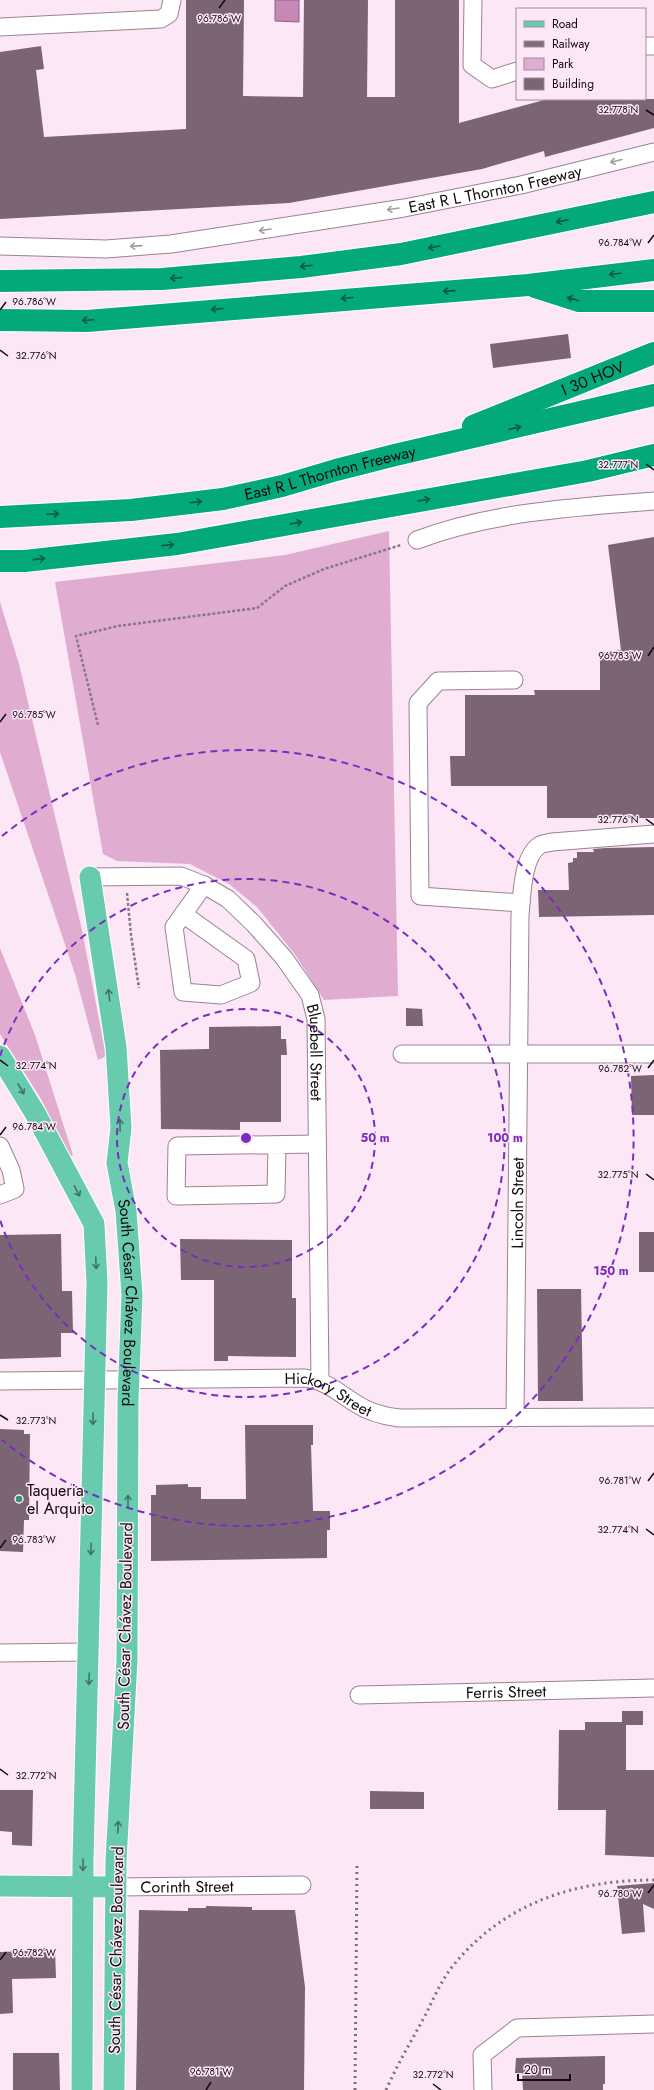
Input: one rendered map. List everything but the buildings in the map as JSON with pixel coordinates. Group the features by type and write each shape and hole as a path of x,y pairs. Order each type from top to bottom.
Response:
{"highway":[{"path":"600,214 654,195"},
{"path":"0,281 162,279 301,267 401,254 654,202"},
{"path":"0,320 86,321 528,285 654,270"},
{"path":"528,285 579,301 654,301"},
{"name":"I 30 HOV","path":"395,455 531,404 654,353"},
{"name":"East R L Thornton Freeway","path":"0,517 131,510 224,499 282,486 395,455 654,395"},
{"path":"0,561 25,561 177,544 588,471 654,455"},
{"path":"588,471 654,467"}],"main road":[{"name":"South César Chávez Boulevard","path":"90,877 116,1047 121,1128 117,1164 126,1211 132,1295 129,1380 127,1660 116,1887 114,2090"},
{"name":"South César Chávez Boulevard","path":"1,1060 35,1113 94,1224 97,1283 82,1887 82,2090"},
{"name":"Corinth Street","path":"0,1886 116,1887"}],"street":[{"path":"0,27 161,19 169,14 172,0"},
{"path":"473,0 472,65 492,79 516,71"},
{"name":"East R L Thornton Freeway","path":"0,246 106,249 171,244 404,208 521,185 654,152"},
{"path":"416,540 448,528 516,515 654,501"},
{"path":"514,680 438,681 418,704 420,896 521,909"},
{"name":"Lincoln Street","path":"515,1418 518,1054 521,909 528,861 540,844 654,834"},
{"name":"Bluebell Street","path":"90,877 181,876 204,885 228,900 254,924 284,958 310,995 316,1019 320,1381"},
{"path":"183,914 246,959 251,983 221,994 183,992 174,927 183,914 204,885"},
{"path":"402,1054 654,1054"},
{"path":"277,1145 276,1194 176,1196 177,1146 317,1144"},
{"path":"0,1146 10,1170 15,1189 0,1195"},
{"name":"Hickory Street","path":"0,1381 305,1378 320,1381 355,1403 383,1416 399,1418 654,1417"},
{"path":"0,1653 89,1652"},
{"name":"Ferris Street","path":"358,1695 654,1688"},
{"name":"Corinth Street","path":"116,1887 302,1885"},
{"path":"483,2090 482,2054 517,2028 654,2024"}],"path":[{"path":"98,725 76,636 118,626 257,608 285,586 324,569 416,540"},
{"path":"126,876 131,936 140,988"}],"green space":[{"path":"389,531 398,996 324,1000 296,956 257,907 229,884 190,864 117,861 103,854 55,582 285,555"},
{"path":"0,602 19,664 82,930 106,1056 98,1060 75,974 0,752"},
{"path":"0,948 35,1035 73,1155 69,1158 41,1099 0,1034"}],"shaded area":[{"path":"275,0 299,0 299,22 275,21"}],"railway":[{"path":"355,2090 357,1862"},
{"path":"386,2090 448,1972 472,1945 494,1926 517,1911 542,1900 569,1891 625,1881 654,1880"}],"place":[{"name":"Taqueria el Arquito","path":"19,1499"}]}
